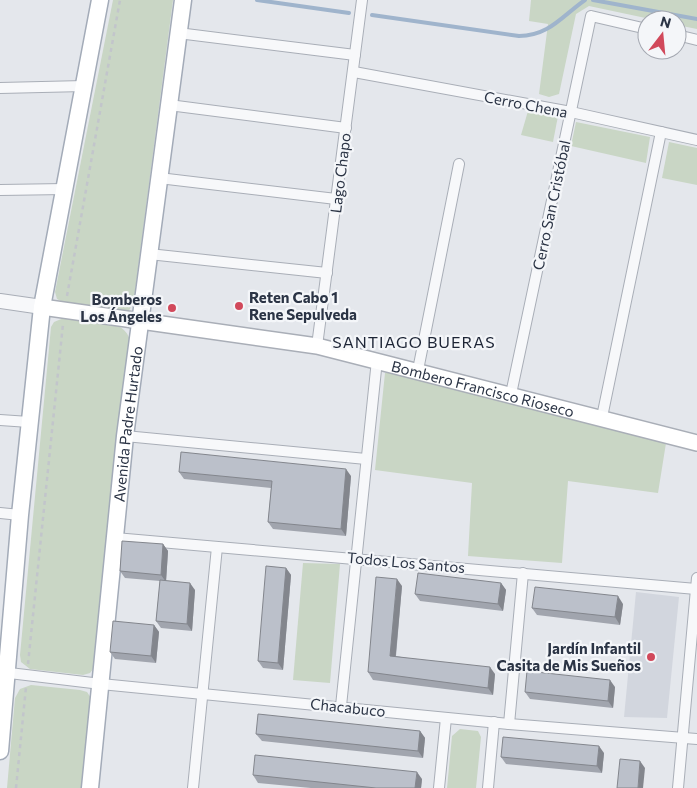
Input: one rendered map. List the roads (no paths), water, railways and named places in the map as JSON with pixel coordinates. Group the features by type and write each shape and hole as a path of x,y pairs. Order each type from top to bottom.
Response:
{"main road":[{"path":"0,751 6,607 20,515 42,307 100,0"},
{"name":"Avenida Padre Hurtado","path":"90,788 102,684 124,436 183,0"},
{"name":"Bombero Francisco Rioseco","path":"42,307 317,346 418,370 697,443"}],"street":[{"name":"Lago Chapo","path":"317,346 362,0"},
{"name":"Cerro San Cristóbal","path":"511,394 591,16 637,27"},
{"path":"178,33 355,55"},
{"name":"Cerro Chena","path":"354,72 571,112 697,140"},
{"path":"0,88 84,86"},
{"path":"169,105 346,128"},
{"path":"602,417 661,132"},
{"path":"418,370 459,164"},
{"path":"160,178 336,199"},
{"path":"0,190 65,189"},
{"path":"149,254 327,272"},
{"name":"Bombero Francisco Rioseco","path":"0,301 42,307"},
{"path":"341,706 377,360"},
{"path":"0,420 29,422"},
{"path":"124,436 366,459"},
{"path":"0,513 20,515"},
{"name":"Todos Los Santos","path":"116,538 523,573 697,582"},
{"path":"193,788 217,547"},
{"path":"509,724 523,573"},
{"path":"678,788 694,652 697,582"},
{"name":"Chacabuco","path":"3,673 446,718 697,740"},
{"path":"439,788 446,718"},
{"path":"488,788 494,722"}],"waterway":[{"path":"257,0 349,13"},
{"path":"372,15 519,36 539,33 547,29 585,0"},
{"path":"593,0 697,19"}],"place":[{"name":"Reten Cabo 1 Rene Sepulveda","path":"239,306"},
{"name":"Bomberos Los Ángeles","path":"172,308"},
{"name":"Jardín Infantil Casita de Mis Sueños","path":"651,657"}],"district":[{"name":"SANTIAGO BUERAS","path":"414,341"}]}
